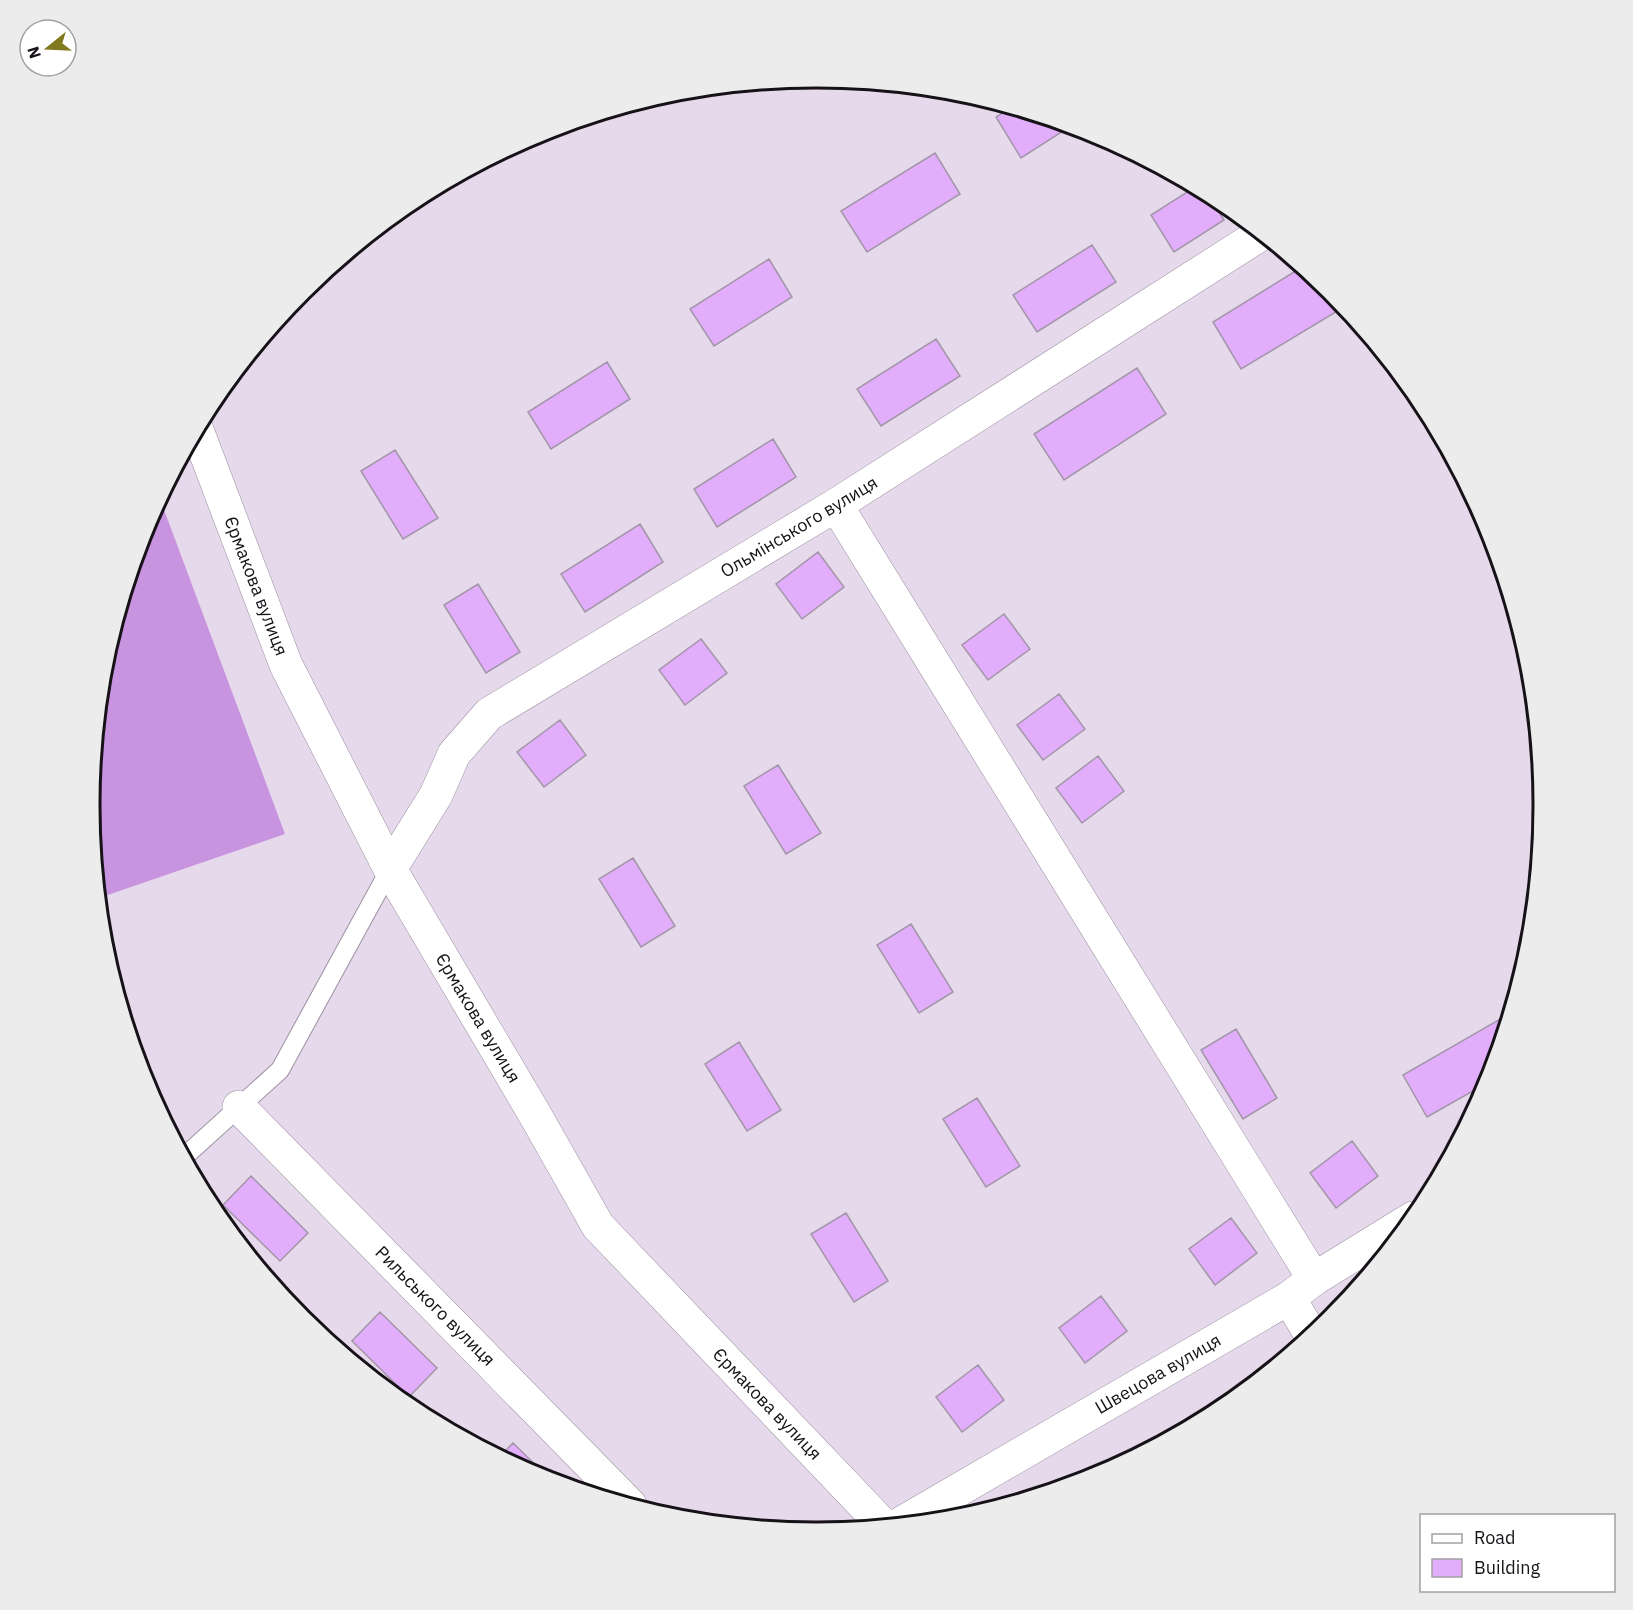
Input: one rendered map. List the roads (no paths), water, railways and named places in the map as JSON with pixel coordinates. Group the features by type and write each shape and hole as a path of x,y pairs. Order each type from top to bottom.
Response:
{"street":[{"name":"Ольмінського вулиця","path":"390,869 436,795 454,754 489,714 836,505 1254,238"},
{"name":"Єрмакова вулиця","path":"201,440 286,666 390,869 598,1226 875,1519"},
{"path":"836,505 1302,1288 1309,1325"},
{"name":"Рильського вулиця","path":"239,1107 618,1493"},
{"name":"Швецова вулиця","path":"917,1514 1302,1288 1392,1231"}],"lane":[{"path":"190,1152 280,1070 390,869"}]}
